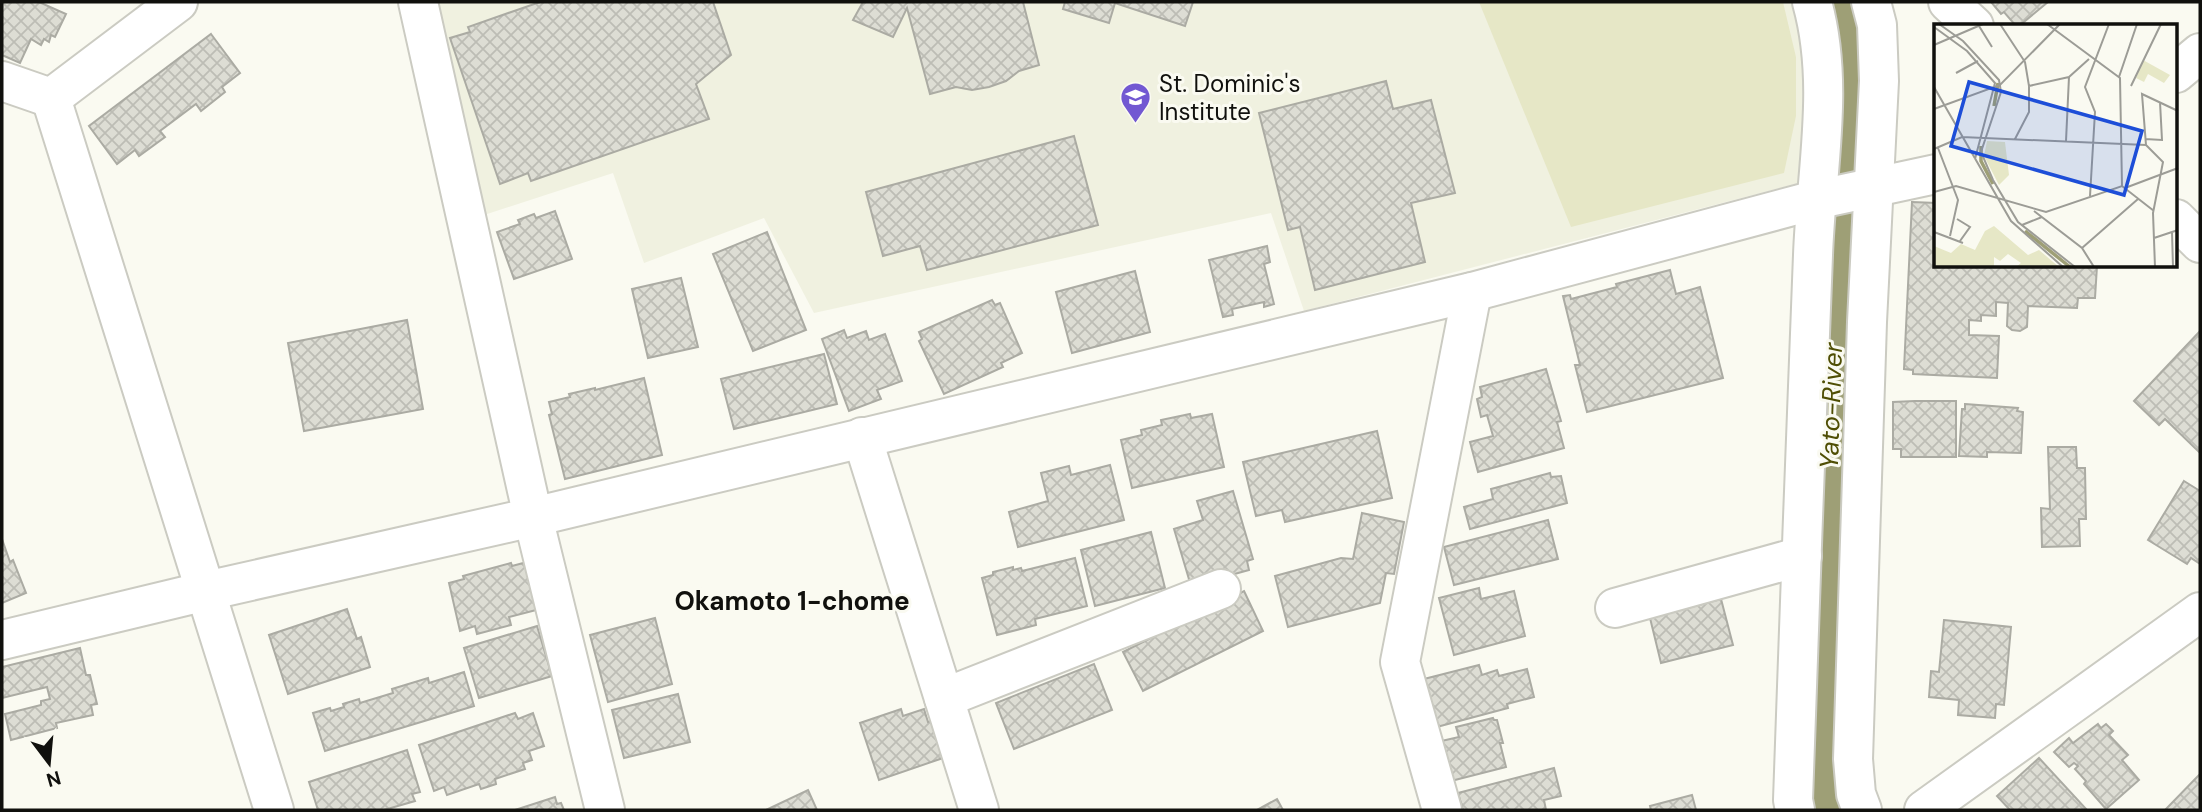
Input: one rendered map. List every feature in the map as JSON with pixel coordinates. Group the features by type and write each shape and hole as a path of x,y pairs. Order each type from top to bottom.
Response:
{"street":[{"path":"51,98 178,2"},
{"path":"418,2 533,517 605,810"},
{"path":"1812,2 1819,28 1824,83 1867,322 1853,759 1856,794 1861,810"},
{"path":"1795,810 1793,800 1801,556 1845,194 1879,81 1877,25 1871,2"},
{"path":"1948,2 1972,24"},
{"path":"2178,71 2200,53"},
{"path":"4,86 51,98"},
{"path":"51,98 274,810"},
{"path":"2,640 533,517 1472,292 1845,194 1934,174"},
{"path":"2178,221 2200,243"},
{"path":"1442,810 1400,662 1472,292"},
{"path":"862,437 979,810"},
{"path":"1615,608 1801,556"},
{"path":"944,698 1221,589"},
{"path":"1924,810 2200,612"}],"shaded area":[{"name":"St. Dominic's Institute","path":"437,2 1800,2 1807,25 1807,181 1304,311 1271,213 814,313 764,218 644,263 613,173 478,217"}],"green space":[{"path":"1479,2 1783,2 1796,57 1796,116 1784,173 1571,227"}],"building":[{"path":"2,2 39,2 66,14 55,37 51,35 49,42 44,39 41,45 31,39 20,63 2,55"},
{"path":"540,2 713,2 731,55 696,84 709,119 531,181 528,173 500,184 450,38 470,32 468,27"},
{"path":"863,2 1023,2 1039,65 1019,71 1006,81 989,87 972,90 956,87 930,94 907,8 893,37 853,20"},
{"path":"1065,2 1193,2 1185,26 1115,3 1109,23 1063,9"},
{"path":"1991,2 2048,2 2021,24 2014,24 2004,12 2001,14"},
{"path":"211,34 240,73 222,87 225,92 201,111 196,104 160,131 165,137 139,156 135,150 117,164 89,126"},
{"path":"1386,81 1393,109 1431,100 1455,193 1411,203 1425,262 1315,290 1300,227 1288,230 1259,113"},
{"path":"1074,136 1098,225 927,270 920,246 883,256 866,192"},
{"path":"1912,202 1934,203 1934,268 2097,268 2095,298 2078,298 2077,308 2028,306 2027,327 2020,331 2007,326 2008,303 1996,302 1996,316 1981,315 1981,321 1969,320 1969,335 1999,336 1997,378 1913,374 1913,370 1904,369"},
{"path":"555,211 572,259 514,279 497,232 520,224 518,220 534,214 536,218"},
{"path":"767,232 806,330 753,351 713,254"},
{"path":"1267,246 1270,262 1264,264 1274,304 1264,307 1264,302 1232,309 1233,315 1223,317 1209,260"},
{"path":"1670,270 1676,294 1700,287 1723,378 1587,412 1575,365 1580,365 1563,296 1570,295 1571,299"},
{"path":"1135,271 1150,332 1072,353 1056,292"},
{"path":"681,278 698,347 648,358 632,289"},
{"path":"992,300 995,305 1000,303 1022,353 1001,363 1003,367 944,394 919,341 922,339 919,332"},
{"path":"407,320 423,409 304,431 288,343"},
{"path":"844,330 847,338 866,331 869,340 885,334 902,381 877,390 881,399 849,411 822,339"},
{"path":"2200,331 2200,453 2165,419 2159,425 2134,401"},
{"path":"824,354 837,404 734,429 721,379"},
{"path":"1546,369 1561,421 1557,422 1564,448 1478,472 1470,442 1493,436 1487,415 1481,417 1477,399 1482,397 1480,387"},
{"path":"644,378 662,455 565,479 549,415 552,414 549,402 570,397 569,394"},
{"path":"1956,401 1956,457 1901,457 1901,449 1893,449 1893,402"},
{"path":"1965,404 2018,408 2017,411 2023,412 2021,453 1987,452 1987,457 1959,456 1962,409 1965,409"},
{"path":"1190,414 1191,418 1212,414 1224,467 1132,488 1121,440 1142,435 1141,430 1162,425 1161,420"},
{"path":"1377,431 1392,498 1285,522 1282,510 1256,516 1243,462"},
{"path":"2048,447 2076,447 2077,468 2085,468 2086,519 2079,519 2080,546 2042,547 2041,508 2050,509"},
{"path":"1110,465 1124,520 1018,547 1009,512 1048,501 1041,473 1069,466 1071,475"},
{"path":"1550,473 1551,477 1561,476 1567,503 1470,529 1464,507 1493,499 1491,489"},
{"path":"2184,481 2200,491 2200,564 2191,558 2187,564 2148,540"},
{"path":"1233,491 1253,559 1247,561 1249,570 1191,586 1174,529 1203,520 1197,501"},
{"path":"1362,513 1404,522 1394,574 1386,573 1380,603 1288,627 1275,576 1341,558 1353,559"},
{"path":"1548,520 1558,559 1454,585 1444,547"},
{"path":"1151,532 1165,588 1095,606 1081,550"},
{"path":"2,539 26,593 2,603"},
{"path":"1075,558 1087,606 1035,619 1036,625 997,635 982,578 1013,567 1013,570 1021,568 1022,571"},
{"path":"527,562 540,609 509,617 511,625 477,634 475,626 460,631 449,583 464,579 463,576 511,563 512,566"},
{"path":"1479,588 1481,599 1514,591 1525,636 1454,655 1439,598"},
{"path":"1244,591 1263,631 1143,691 1123,652"},
{"path":"1721,599 1733,645 1661,663 1650,618"},
{"path":"347,609 357,639 361,637 370,667 288,694 269,635"},
{"path":"655,618 672,684 608,702 590,635"},
{"path":"1944,620 2011,627 2004,705 1996,704 1995,718 1958,715 1959,700 1929,697 1931,671 1939,672"},
{"path":"537,626 552,676 479,698 464,648"},
{"path":"80,648 86,675 90,675 97,704 91,705 93,715 56,723 57,728 11,740 5,714 41,705 41,701 50,699 47,687 2,698 2,667"},
{"path":"1094,664 1112,710 1014,749 996,703"},
{"path":"1479,665 1482,675 1497,670 1499,676 1527,669 1534,697 1507,704 1508,708 1433,728 1420,680"},
{"path":"464,672 474,706 325,751 313,713 330,708 331,711 359,699 360,703 393,693 392,689 428,678 429,683"},
{"path":"678,694 690,742 624,758 612,710"},
{"path":"901,709 903,716 924,709 928,722 935,720 943,758 879,780 860,723"},
{"path":"515,713 518,719 533,713 544,746 529,751 532,760 523,763 525,769 495,779 496,784 481,789 479,784 447,795 444,787 434,791 419,745"},
{"path":"1493,718 1497,720 1506,767 1447,782 1437,742 1459,737 1456,727"},
{"path":"2098,724 2101,728 2106,724 2113,731 2109,735 2128,755 2122,760 2139,780 2106,809 2084,784 2086,781 2075,769 2078,766 2074,763 2069,767 2054,752 2069,738 2073,743"},
{"path":"407,750 420,792 412,794 415,801 384,810 318,810 309,782"},
{"path":"2039,758 2087,810 2010,810 1997,796"},
{"path":"1554,768 1561,796 1544,800 1546,810 1463,810 1458,793"},
{"path":"2200,774 2200,810 2165,810"},
{"path":"808,790 817,810 766,810"},
{"path":"1692,795 1696,810 1651,810 1650,806"},
{"path":"555,797 557,804 561,803 564,810 515,810"},
{"path":"1277,799 1283,810 1257,810"}],"waterway":[{"name":"Yato-River","path":"1824,810 1821,775 1836,315 1842,2"}],"place":[{"name":"St. Dominic's Institute","path":"1136,125"}],"district":[{"name":"Okamoto 1-chome","path":"792,601"}]}
